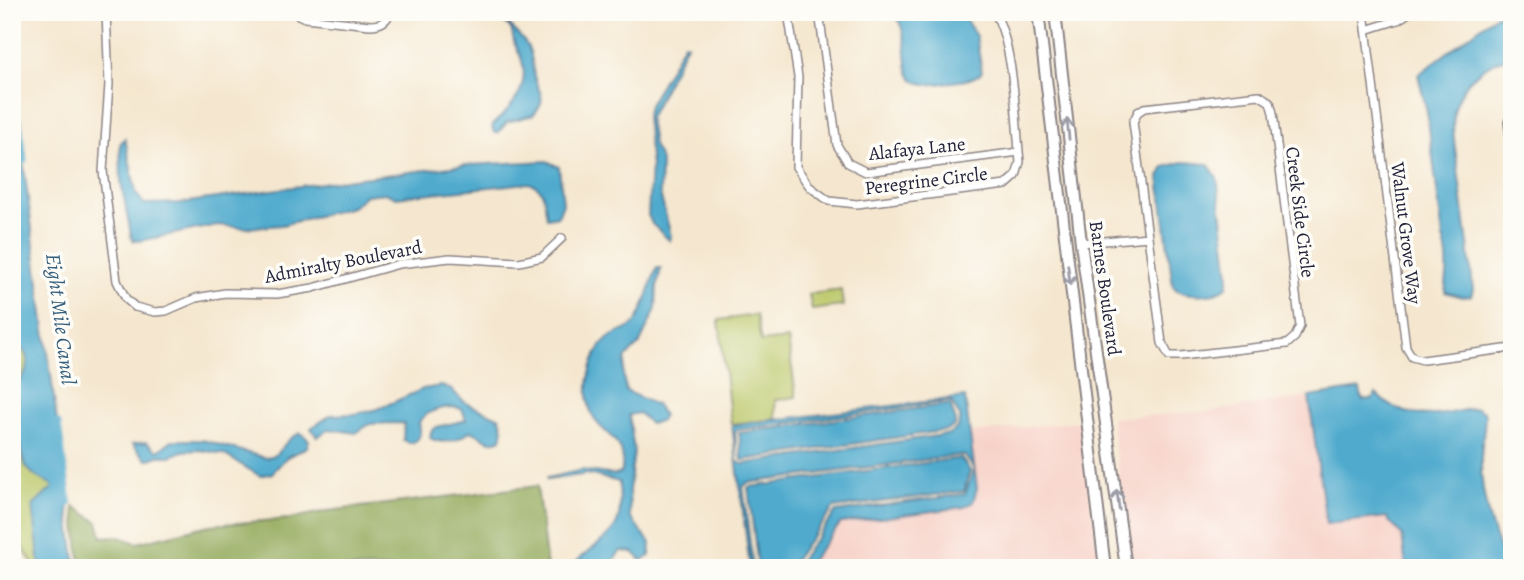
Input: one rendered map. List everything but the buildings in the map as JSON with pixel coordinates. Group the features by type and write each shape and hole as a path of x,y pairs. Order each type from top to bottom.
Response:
{"main road":[{"name":"Barnes Boulevard","path":"1038,12 1105,568"},
{"name":"Barnes Boulevard","path":"1055,12 1081,243 1126,568"},
{"path":"1050,114 1059,139 1072,234"},
{"path":"1062,218 1081,243"},
{"path":"1093,476 1103,497 1113,568"}],"street":[{"name":"Admiralty Boulevard","path":"107,12 109,83 103,172 117,281 126,299 135,307 155,312 166,311 196,298 225,293 278,294 412,262 450,258 519,262 542,257 562,238"},
{"path":"292,12 305,18 370,25 384,22 390,12"},
{"name":"Peregrine Circle","path":"788,12 798,77 796,167 810,187 829,201 857,204 1006,185 1016,176 1020,162 1007,46 994,12"},
{"name":"Alafaya Lane","path":"819,12 837,145 848,163 866,172 1019,152"},
{"name":"Walnut Grove Way","path":"1364,12 1406,347 1412,357 1423,360 1512,348"},
{"path":"1366,30 1398,20 1410,12"},
{"name":"Creek Side Circle","path":"1259,95 1270,102 1300,326 1295,337 1287,344 1169,356 1162,343 1148,237 1133,122 1138,112 1144,108 1259,95"},
{"path":"1512,114 1508,122 1512,153"},
{"path":"1081,243 1148,237"}],"shaded area":[{"path":"1309,397 1326,524 1387,516 1402,535 1406,568 1131,568 1111,418 1212,411"},
{"path":"1081,421 1100,568 805,568 841,523 964,507 977,488 970,433"}],"green space":[{"path":"12,84 75,568 35,568 18,539 12,535"},
{"path":"841,290 843,306 812,310 809,294"},
{"path":"756,315 761,342 788,339 796,397 775,400 776,419 731,424 719,320"},
{"path":"537,486 547,567 538,568 81,568 74,506 98,522 102,537 117,536 137,543 210,525 290,519 327,511"}],"water":[{"path":"497,12 501,12 528,47 542,99 533,115 507,122 498,133 494,133 494,123 517,97 524,78 521,57 511,29"},
{"path":"893,12 961,12 976,36 982,72 970,79 955,82 927,84 916,81 910,74 901,26"},
{"path":"1500,12 1512,12 1512,56 1493,63 1476,74 1463,89 1455,108 1454,143 1473,290 1471,296 1462,297 1445,292 1446,252 1427,112 1418,75"},
{"path":"684,43 687,44 649,118 653,145 661,161 660,193 670,241 652,224 648,215 651,167 646,116 649,105"},
{"path":"12,75 76,568 40,568 33,506 52,485 26,467 21,452 16,387 28,362 24,351 12,344"},
{"path":"125,138 136,193 144,204 181,203 467,165 547,161 559,167 563,203 558,216 547,218 541,191 528,183 395,197 385,193 366,195 352,207 282,225 247,228 217,225 140,241 132,240 121,183 120,144"},
{"path":"1183,162 1208,164 1217,177 1229,275 1227,287 1215,293 1184,293 1173,287 1159,177 1164,167"},
{"path":"657,268 661,268 656,309 639,345 626,357 623,375 626,391 656,405 663,415 660,421 650,424 639,413 629,415 634,451 629,490 630,517 651,544 650,556 642,561 633,552 620,551 609,568 572,568 613,530 617,523 620,507 619,482 588,474 547,478 582,470 614,475 621,473 621,450 592,415 588,396 589,377 599,349 615,334 635,323"},
{"path":"441,386 452,389 468,404 500,418 503,428 501,439 492,441 470,431 451,441 430,438 431,431 437,427 466,420 462,409 451,407 433,411 423,418 419,422 418,438 409,443 403,440 404,424 400,423 370,424 356,433 329,429 317,437 311,428 331,415 378,409 423,389"},
{"path":"1360,389 1362,400 1372,399 1376,394 1390,405 1415,414 1434,415 1477,408 1485,413 1481,462 1483,489 1492,529 1506,568 1406,568 1402,535 1387,517 1326,524 1309,397"},
{"path":"965,397 977,488 973,502 964,507 841,523 805,568 794,568 836,512 965,494 974,469 965,456 961,455 747,483 743,487 753,568 750,568 732,425","holes":["951,401 960,417 958,427 950,434 742,464 737,461 737,430"]},
{"path":"950,404 955,425 948,430 742,460 739,433"},
{"path":"301,433 309,440 307,447 287,457 272,473 260,476 223,454 201,450 183,451 147,460 132,444 146,442 158,451 172,440 203,440 266,458 276,454 290,439"},
{"path":"961,458 970,471 964,491 834,508 788,568 758,568 748,487"}],"waterway":[{"name":"Eight Mile Canal","path":"18,122 23,160"},
{"name":"Eight Mile Canal","path":"57,424 68,503"}]}
